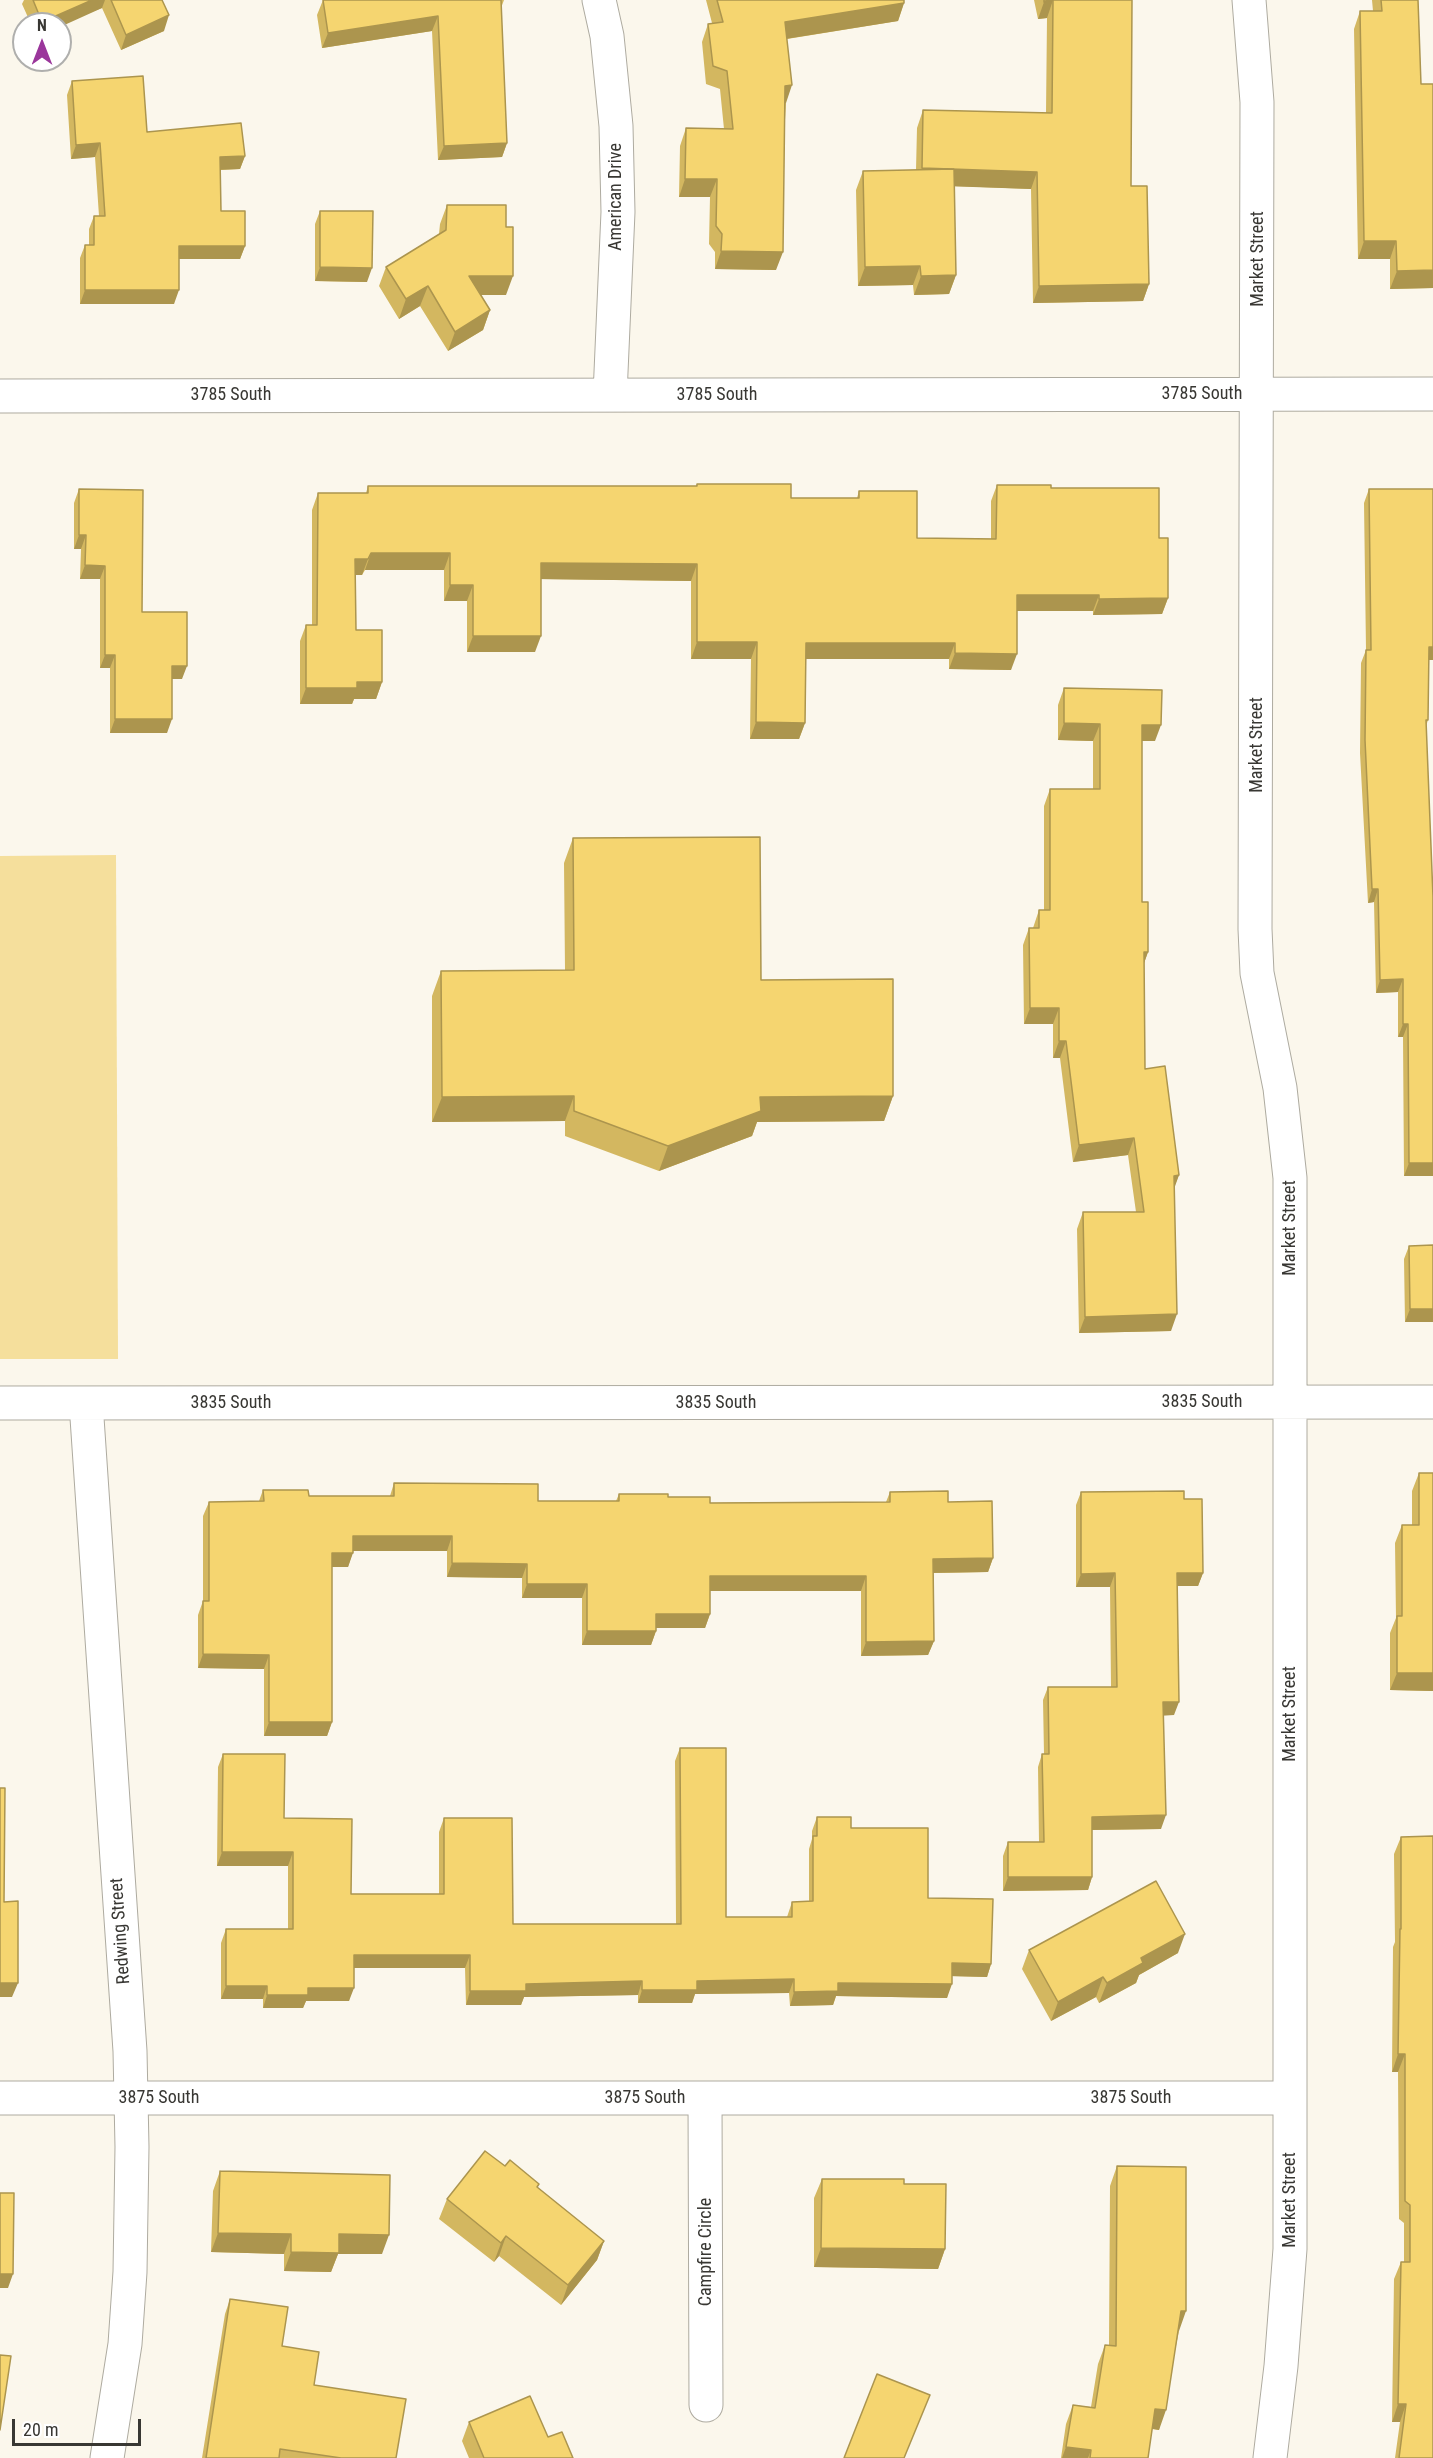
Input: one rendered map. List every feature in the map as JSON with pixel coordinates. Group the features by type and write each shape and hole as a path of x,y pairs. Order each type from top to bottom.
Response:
{"street":[{"name":"American Drive","path":"599,0 607,36 616,137 618,212 610,395"},
{"name":"Market Street","path":"1249,0 1257,102 1255,929 1257,973 1280,1088 1290,1178 1290,2249 1281,2366 1270,2458"},
{"name":"3785 South","path":"0,396 1433,394"},
{"name":"3835 South","path":"0,1403 1433,1402"},
{"name":"Redwing Street","path":"86,1403 131,2098 130,2272 125,2344 107,2458"},
{"name":"3875 South","path":"0,2098 1290,2098"},
{"name":"Campfire Circle","path":"705,2098 706,2405"}],"shaded area":[{"path":"116,855 118,1359 0,1359 0,856"}],"building":[{"path":"33,0 92,0 65,12 38,12"},
{"path":"111,0 162,0 169,15 126,35"},
{"path":"323,0 501,0 507,143 444,146 438,16 328,33"},
{"path":"717,0 904,0 904,3 785,22 792,85 785,86 783,252 721,251 722,234 716,226 717,179 685,179 686,128 733,129 727,71 713,66 708,24 723,22"},
{"path":"1053,0 1132,0 1131,186 1147,186 1149,284 1039,286 1037,172 922,168 923,110 1052,113"},
{"path":"1381,0 1418,0 1421,84 1433,84 1433,270 1397,271 1396,241 1364,241 1360,11 1382,11"},
{"path":"143,76 147,132 241,123 245,156 220,157 221,211 245,211 245,246 179,246 179,290 85,290 85,245 94,245 94,216 105,216 100,143 76,145 72,81"},
{"path":"954,169 956,275 921,276 920,266 865,267 863,171"},
{"path":"447,205 506,205 506,227 513,227 513,276 469,276 490,310 455,332 428,286 406,299 386,267 446,230"},
{"path":"320,211 373,211 372,268 320,267"},
{"path":"697,484 791,484 791,498 859,498 859,491 917,491 917,538 996,539 997,485 1051,485 1051,488 1159,488 1159,538 1168,538 1168,598 1099,599 1099,595 1017,595 1017,654 955,653 955,643 806,643 805,723 756,722 757,642 697,642 697,564 541,563 541,636 473,636 473,585 450,585 450,553 371,553 368,559 355,559 356,630 382,630 382,682 357,682 357,688 306,688 306,625 317,625 318,493 368,493 368,486 697,486"},
{"path":"79,489 143,490 142,612 187,612 187,666 172,666 172,719 115,719 115,655 105,655 105,566 85,565 86,535 79,535"},
{"path":"1369,489 1433,489 1433,647 1429,647 1428,720 1426,720 1433,897 1433,1163 1409,1163 1408,1024 1403,1024 1403,979 1380,980 1378,889 1372,889 1365,740 1366,650 1371,650"},
{"path":"1064,688 1162,690 1161,725 1142,725 1142,902 1148,902 1148,952 1144,952 1145,1069 1165,1066 1179,1175 1174,1176 1177,1314 1085,1317 1083,1212 1144,1212 1134,1138 1079,1145 1066,1041 1059,1041 1059,1008 1030,1008 1029,928 1039,928 1039,910 1050,910 1050,789 1100,789 1100,724 1064,723"},
{"path":"760,837 761,980 893,979 893,1096 760,1097 761,1111 668,1146 574,1111 574,1096 442,1097 441,971 574,970 573,838"},
{"path":"1433,1245 1433,1309 1410,1309 1409,1246"},
{"path":"1419,1473 1433,1473 1433,1673 1397,1673 1397,1616 1402,1616 1402,1525 1419,1525"},
{"path":"394,1483 538,1484 538,1501 619,1501 619,1494 668,1494 668,1497 710,1497 710,1503 890,1502 890,1492 948,1491 948,1502 992,1501 993,1558 933,1559 934,1641 866,1642 866,1576 710,1576 710,1614 656,1614 656,1631 587,1631 587,1584 527,1584 527,1564 452,1563 452,1536 353,1536 353,1553 332,1553 332,1722 269,1722 269,1655 203,1654 203,1601 209,1601 209,1502 264,1501 263,1490 308,1490 309,1496 394,1496"},
{"path":"1184,1491 1184,1499 1202,1499 1203,1573 1177,1573 1179,1702 1163,1702 1166,1815 1092,1817 1092,1877 1008,1877 1008,1842 1044,1842 1042,1754 1049,1754 1048,1687 1117,1687 1115,1573 1081,1574 1081,1492"},
{"path":"680,1748 726,1748 726,1917 792,1917 792,1902 813,1901 813,1836 817,1836 817,1817 851,1817 851,1828 928,1828 928,1898 993,1899 991,1964 952,1963 952,1984 838,1983 838,1991 794,1992 794,1979 697,1981 697,1990 642,1990 642,1981 526,1984 526,1991 470,1991 470,1955 354,1955 354,1988 308,1988 308,1995 267,1995 267,1986 226,1986 226,1929 293,1929 293,1852 222,1852 223,1754 285,1754 284,1818 352,1819 351,1894 444,1894 444,1818 512,1818 513,1924 681,1924"},
{"path":"0,1788 5,1788 4,1902 18,1901 18,1983 0,1983"},
{"path":"1433,1836 1433,2458 1399,2458 1406,2404 1398,2404 1401,2262 1410,2262 1410,2205 1405,2201 1405,2054 1398,2054 1401,1837"},
{"path":"1156,1881 1185,1934 1141,1958 1143,1963 1107,1983 1103,1977 1058,2002 1029,1950"},
{"path":"485,2151 505,2166 510,2160 539,2184 537,2187 604,2241 568,2285 506,2236 501,2243 447,2199"},
{"path":"1117,2166 1186,2167 1186,2311 1181,2311 1166,2410 1155,2409 1148,2458 1090,2458 1091,2450 1066,2447 1073,2405 1095,2408 1105,2345 1116,2346"},
{"path":"220,2171 390,2175 389,2235 339,2234 339,2253 291,2252 291,2234 218,2233"},
{"path":"822,2179 904,2179 904,2184 946,2184 945,2249 821,2248"},
{"path":"0,2193 14,2193 13,2274 0,2274"},
{"path":"230,2299 288,2307 282,2346 319,2352 314,2385 406,2399 396,2458 341,2458 280,2449 279,2458 206,2458"},
{"path":"0,2355 11,2356 0,2430"},
{"path":"877,2374 930,2395 904,2458 844,2458"},
{"path":"530,2396 548,2437 562,2432 573,2458 484,2458 469,2422"}]}
